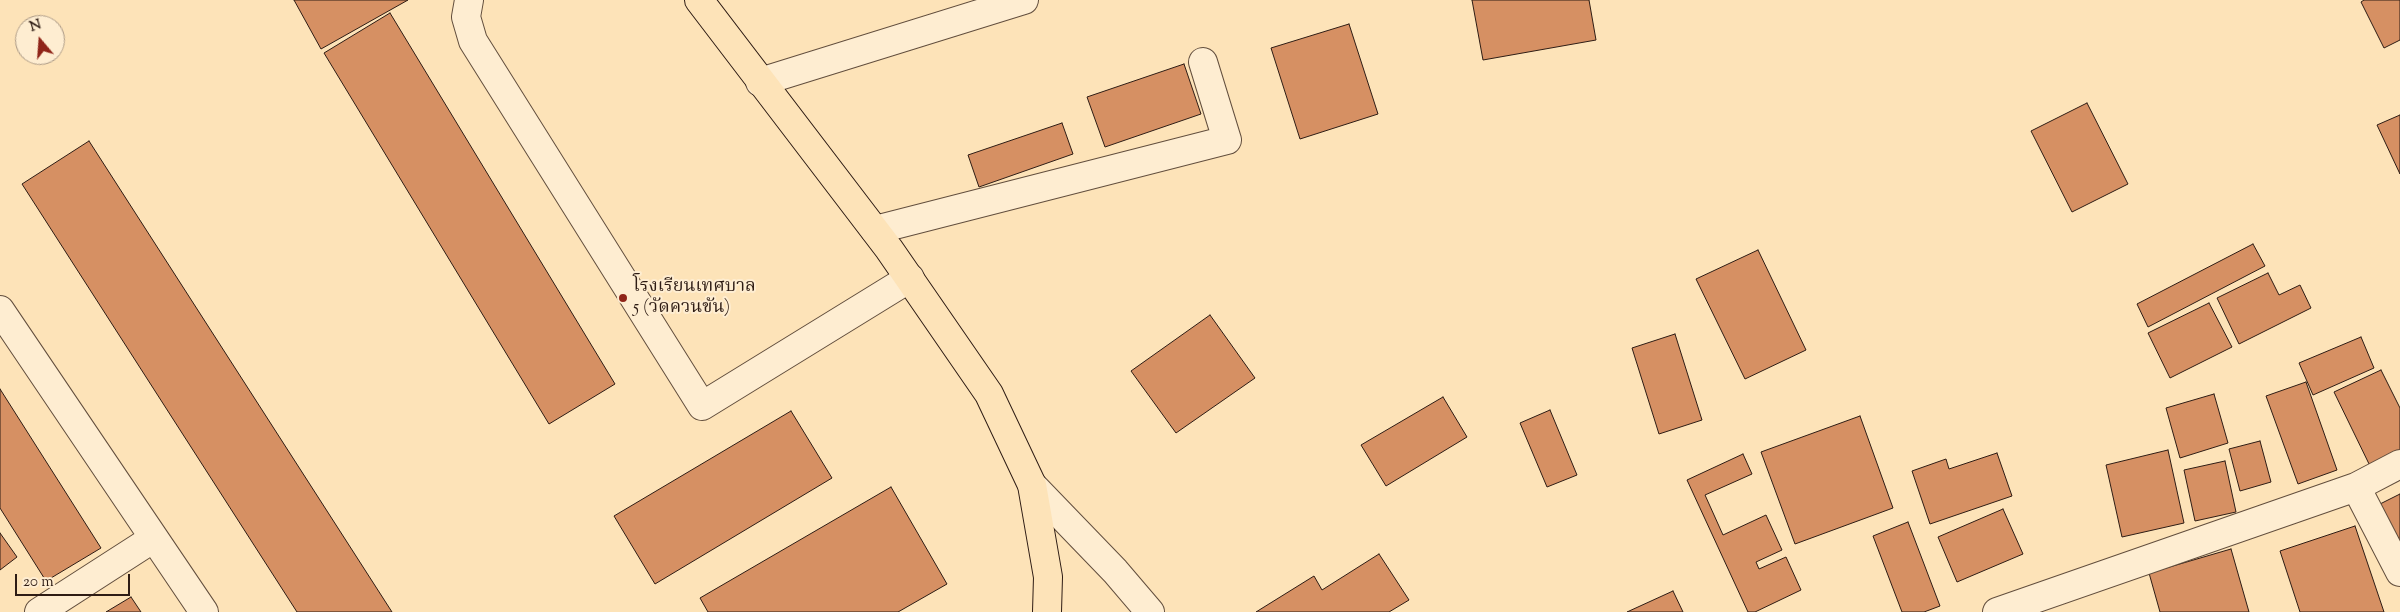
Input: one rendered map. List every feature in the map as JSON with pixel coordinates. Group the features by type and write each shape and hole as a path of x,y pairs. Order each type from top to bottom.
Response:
{"main road":[{"path":"699,0 760,82 876,230 989,394 1032,485 1048,577 1047,612"}],"street":[{"path":"469,0 466,17 473,41 702,406 910,278"},
{"path":"760,82 1024,0"},
{"path":"876,230 1227,140 1204,62"},
{"path":"0,310 204,612"},
{"path":"1997,612 2356,487 2400,464"},
{"path":"1032,485 1115,571 1150,612"},
{"path":"2356,487 2400,572"},
{"path":"39,612 154,538"}],"building":[{"path":"294,0 408,0 321,49"},
{"path":"1472,0 1589,0 1596,40 1483,60"},
{"path":"2364,0 2400,0 2400,40 2384,48 2361,2"},
{"path":"390,13 615,384 549,424 324,53"},
{"path":"1349,24 1378,114 1300,139 1271,48"},
{"path":"1184,64 1201,114 1105,147 1087,97"},
{"path":"2087,103 2128,184 2072,212 2031,131"},
{"path":"2400,115 2400,174 2377,125"},
{"path":"1062,123 1073,154 979,187 968,155"},
{"path":"89,141 392,612 297,612 22,184"},
{"path":"2253,244 2265,266 2148,327 2137,304"},
{"path":"1758,250 1806,350 1745,379 1696,279"},
{"path":"2268,273 2279,295 2300,285 2311,308 2239,344 2217,298"},
{"path":"2209,303 2232,347 2170,378 2148,333"},
{"path":"1210,315 1255,378 1176,433 1131,371"},
{"path":"1675,334 1702,420 1659,434 1632,348"},
{"path":"2361,337 2374,368 2313,395 2299,363"},
{"path":"2381,370 2400,408 2400,454 2371,468 2334,392"},
{"path":"2306,382 2337,470 2298,484 2266,396"},
{"path":"0,389 101,548 46,581 0,508"},
{"path":"2214,394 2228,443 2180,458 2166,408"},
{"path":"1443,397 1467,437 1386,486 1361,445"},
{"path":"1550,410 1577,475 1547,487 1520,423"},
{"path":"791,411 832,478 655,584 614,516"},
{"path":"1860,416 1893,508 1795,544 1761,452"},
{"path":"2260,441 2271,482 2240,491 2229,449"},
{"path":"2168,450 2184,523 2122,537 2106,465"},
{"path":"1997,453 2012,496 1930,524 1912,471 1946,459 1949,469"},
{"path":"1743,454 1752,474 1705,495 1723,535 1766,515 1782,550 1756,562 1759,569 1786,557 1801,590 1755,612 1748,612 1687,480"},
{"path":"2225,461 2236,512 2195,521 2184,470"},
{"path":"891,487 947,584 898,612 708,612 700,598"},
{"path":"2400,494 2400,548 2378,505"},
{"path":"2003,509 2023,554 1957,582 1938,537"},
{"path":"1908,522 1940,606 1924,612 1902,612 1873,536"},
{"path":"2355,526 2384,612 2300,612 2280,551"},
{"path":"0,533 17,557 0,570"},
{"path":"2231,549 2249,612 2160,612 2149,573"},
{"path":"1379,554 1409,600 1389,612 1256,612 1314,576 1322,590"},
{"path":"1673,591 1683,612 1627,612"},
{"path":"131,597 141,612 106,612"}],"place":[{"name":"โรงเรียนเทศบาล 5 (วัดควนขัน)","path":"623,298"}]}
